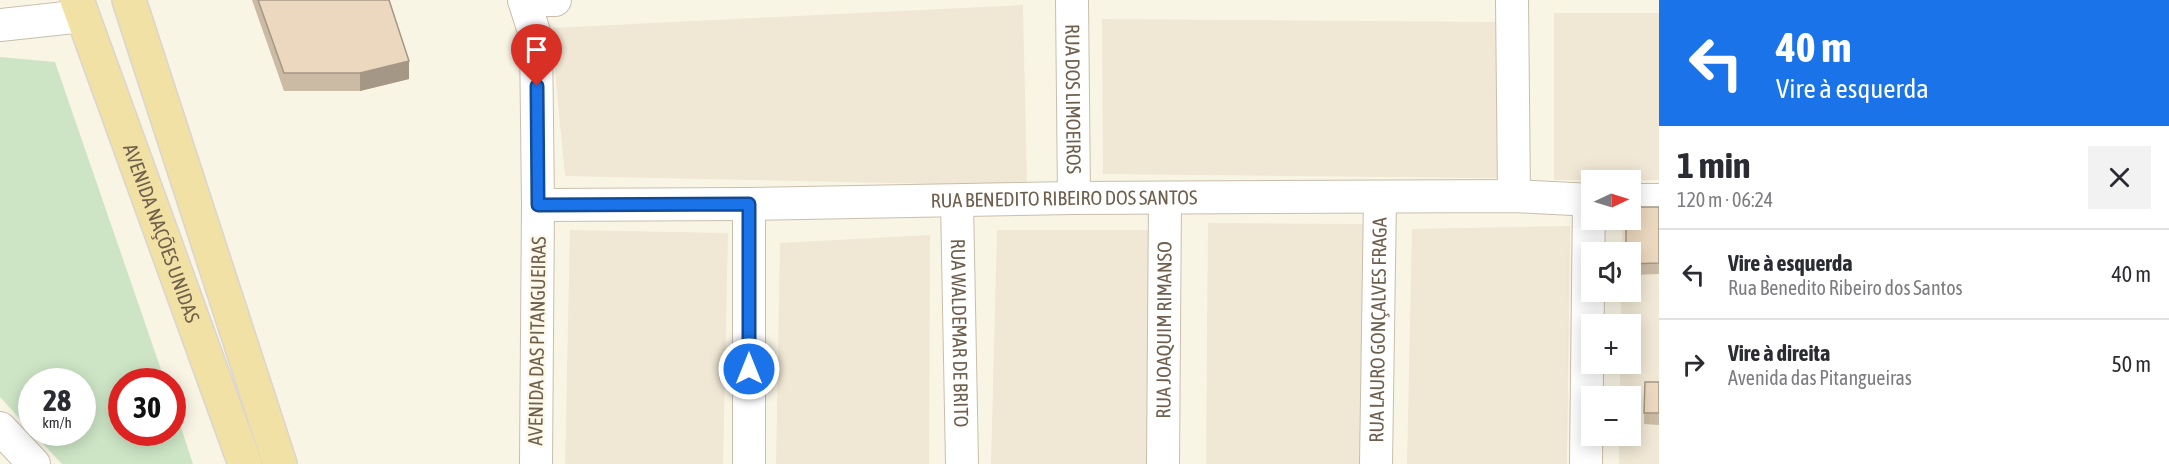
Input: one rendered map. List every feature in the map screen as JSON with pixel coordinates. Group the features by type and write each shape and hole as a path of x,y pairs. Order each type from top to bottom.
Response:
{"main road":[{"name":"AVENIDA NAÇÕES UNIDAS","path":"129,0 280,464"},
{"name":"AVENIDA NAÇÕES UNIDAS","path":"68,9 245,464"}],"street":[{"path":"524,0 555,0"},
{"name":"AVENIDA DAS PITANGUEIRAS","path":"524,0 536,38 538,205 536,464"},
{"name":"AVENIDA DAS PITANGUEIRAS","path":"536,38 548,0"},
{"name":"RUA DOS LIMOEIROS","path":"1072,0 1074,198"},
{"path":"1512,0 1514,196"},
{"path":"0,25 68,9"},
{"name":"RUA BENEDITO RIBEIRO DOS SANTOS","path":"538,205 1074,198 1514,196 1581,199"},
{"name":"RUA JOAQUIM RIMANSO","path":"1164,464 1165,198"},
{"name":"RUA LAURO GONÇALVES FRAGA","path":"1376,464 1380,198"},
{"path":"1641,200 1659,200"},
{"name":"RUA WALDEMAR DE BRITO","path":"957,201 962,464"},
{"path":"749,204 749,464"},
{"path":"1586,464 1590,230"},
{"path":"0,428 34,464"}],"shaded area":[{"path":"1023,5 1027,186 565,176 551,28"},
{"path":"1554,13 1659,13 1659,180 1641,180 1641,170 1581,170 1581,180 1554,180"},
{"path":"1102,19 1496,22 1497,178 1103,174"},
{"path":"1659,216 1659,464 1619,464 1619,446 1641,446 1641,386 1620,386 1620,374 1641,374 1641,314 1621,314 1621,302 1641,302 1641,242 1622,242 1622,230 1641,230 1641,217"},
{"path":"1208,223 1367,224 1366,464 1206,464"},
{"path":"1570,226 1567,464 1407,464 1412,229"},
{"path":"570,230 728,233 723,464 565,464"},
{"path":"997,230 1149,230 1147,464 991,464"},
{"path":"930,235 929,464 776,464 780,243"}],"green space":[{"path":"0,57 55,62 161,368 108,368 108,446 186,446 186,443 193,464 62,464 45,446 96,446 96,368 18,368 18,417 0,397"}],"building":[{"path":"258,0 389,0 409,61 360,73 284,73"},
{"path":"1641,207 1659,207 1659,263 1641,264 1641,242 1626,242 1626,230 1641,230"},
{"path":"1645,382 1659,382 1659,413 1644,413"}],"route":[{"path":"537,86 538,205 749,204 749,369"}]}
